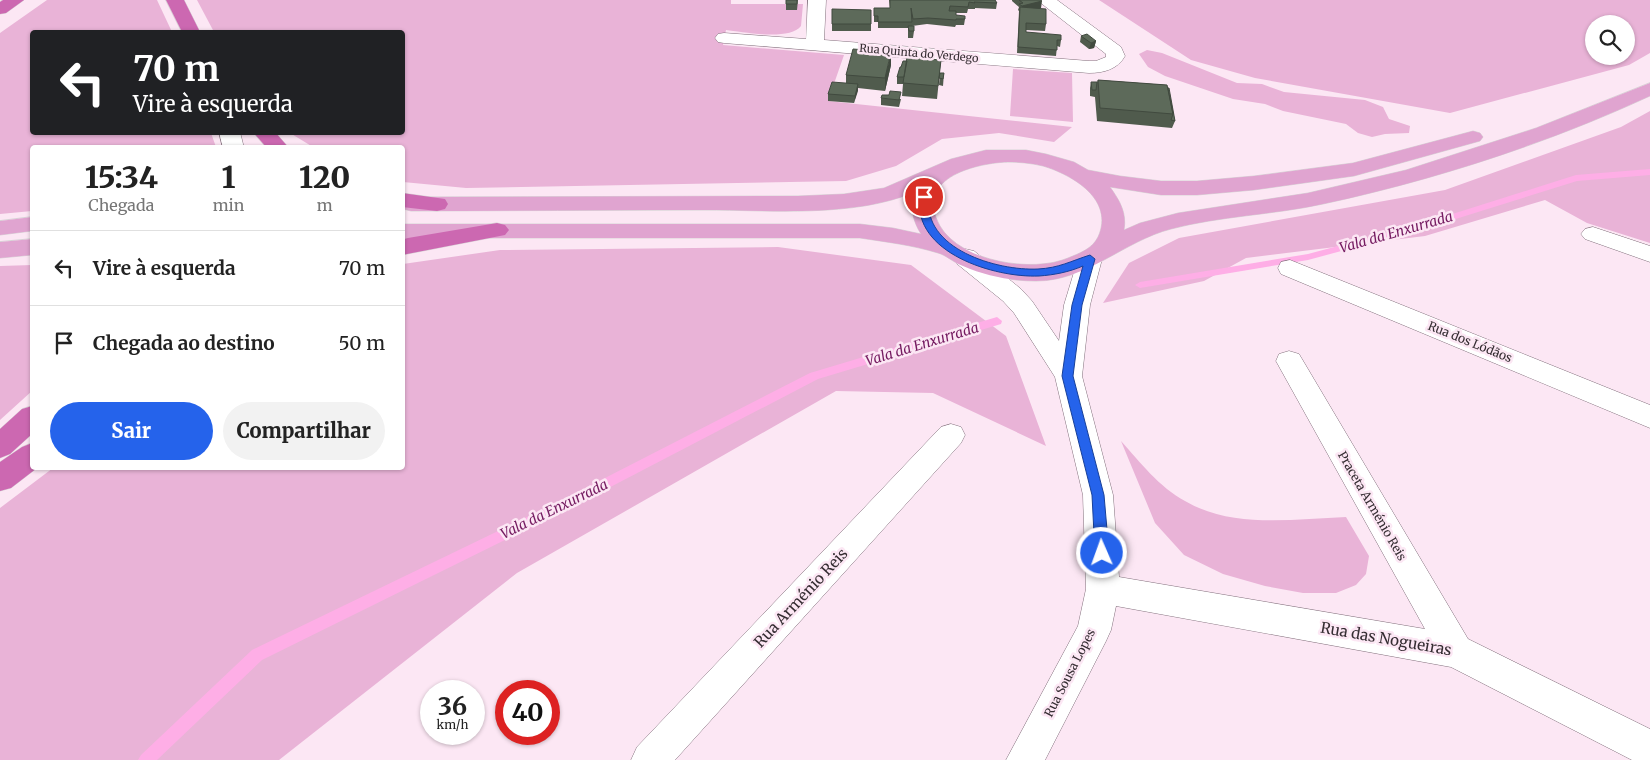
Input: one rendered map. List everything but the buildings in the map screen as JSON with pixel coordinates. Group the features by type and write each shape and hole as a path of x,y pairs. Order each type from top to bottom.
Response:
{"highway":[{"path":"0,9 14,0"},
{"path":"175,0 190,30"},
{"path":"267,135 276,145"},
{"path":"405,200 437,204"},
{"path":"405,246 497,230"},
{"path":"0,446 30,419"},
{"path":"0,479 30,456"}],"main road":[{"path":"405,204 834,202 872,198 891,193 969,160 984,156 1017,155 1050,162 1079,174 1143,187 1179,189 1254,183 1354,169 1446,145 1547,114 1620,86 1650,71"},
{"path":"405,232 497,230 860,231 906,238 957,253 992,268 1030,273 1066,269 1129,235 1164,223 1270,207 1376,185 1514,143 1610,108 1650,89"},
{"path":"944,171 928,187 923,207 930,228 957,253"},
{"path":"1079,174 1108,200 1114,221 1113,232 1108,242 1095,255"},
{"path":"0,228 30,224"},
{"path":"0,250 30,247"}],"street":[{"path":"816,45 817,0"},
{"name":"Rua Quinta do Verdego","path":"724,38 1088,67 1099,67 1113,61 1116,56 1109,46 1046,0"},
{"path":"1593,234 1650,254"},
{"name":"Rua Sousa Lopes","path":"957,253 1012,295 1023,307 1068,376 1098,495 1102,536 1103,589 1094,630 1025,760"},
{"name":"Rua Sousa Lopes","path":"1068,376 1077,305 1095,255"},
{"name":"Rua dos Lódãos","path":"1290,268 1650,417"},
{"name":"Praceta Arménio Reis","path":"1289,361 1456,651"},
{"name":"Rua Arménio Reis","path":"650,760 951,435"},
{"name":"Rua das Nogueiras","path":"1103,589 1456,651 1650,749"}],"shaded area":[{"path":"47,0 157,0 171,30 30,30 30,135 212,135 215,145 30,145 30,211 0,214 0,33"},
{"path":"197,0 731,0 731,4 803,4 801,26 795,31 777,34 754,34 726,30 723,45 844,55 828,101 1072,127 1054,142 999,133 942,139 896,166 846,181 466,188 405,182 405,145 310,145 293,135 405,135 405,30 213,30"},
{"path":"1099,0 1650,0 1650,53 1635,62 1635,15 1585,15 1585,65 1629,65 1450,113 1255,78 1191,60"},
{"path":"1147,50 1162,53 1237,83 1262,84 1284,92 1365,100 1383,107 1389,119 1410,126 1409,133 1385,134 1372,137 1358,133 1346,124 1283,111 1265,104 1233,99 1165,76 1148,67 1139,54"},
{"path":"1013,69 1072,73 1073,122 1010,116"},
{"path":"1650,111 1650,243 1587,223 1545,200 1425,236 1246,258 1204,281 1103,303 1129,263 1179,238 1445,190 1621,127"},
{"path":"778,247 911,265 1006,336 1046,446 933,393 836,391 517,573 279,760 0,760 0,508 50,470 405,470 405,264 500,250"},
{"path":"30,265 30,393 0,420 0,266"},
{"path":"1121,441 1150,474 1167,489 1203,510 1223,516 1263,520 1346,517 1369,556 1366,574 1356,585 1336,593 1303,593 1265,586 1223,574 1184,555 1155,523"}],"waterway":[{"name":"Vala da Enxurrada","path":"1140,285 1308,257 1427,225 1576,178 1650,172"},
{"name":"Vala da Enxurrada","path":"146,760 257,655 568,503 814,376 997,321"}],"route":[{"path":"924,197 925,218 938,239 965,257 978,263 1008,271 1038,273 1066,269 1090,259 1077,305 1068,376 1098,495 1102,553"}]}
